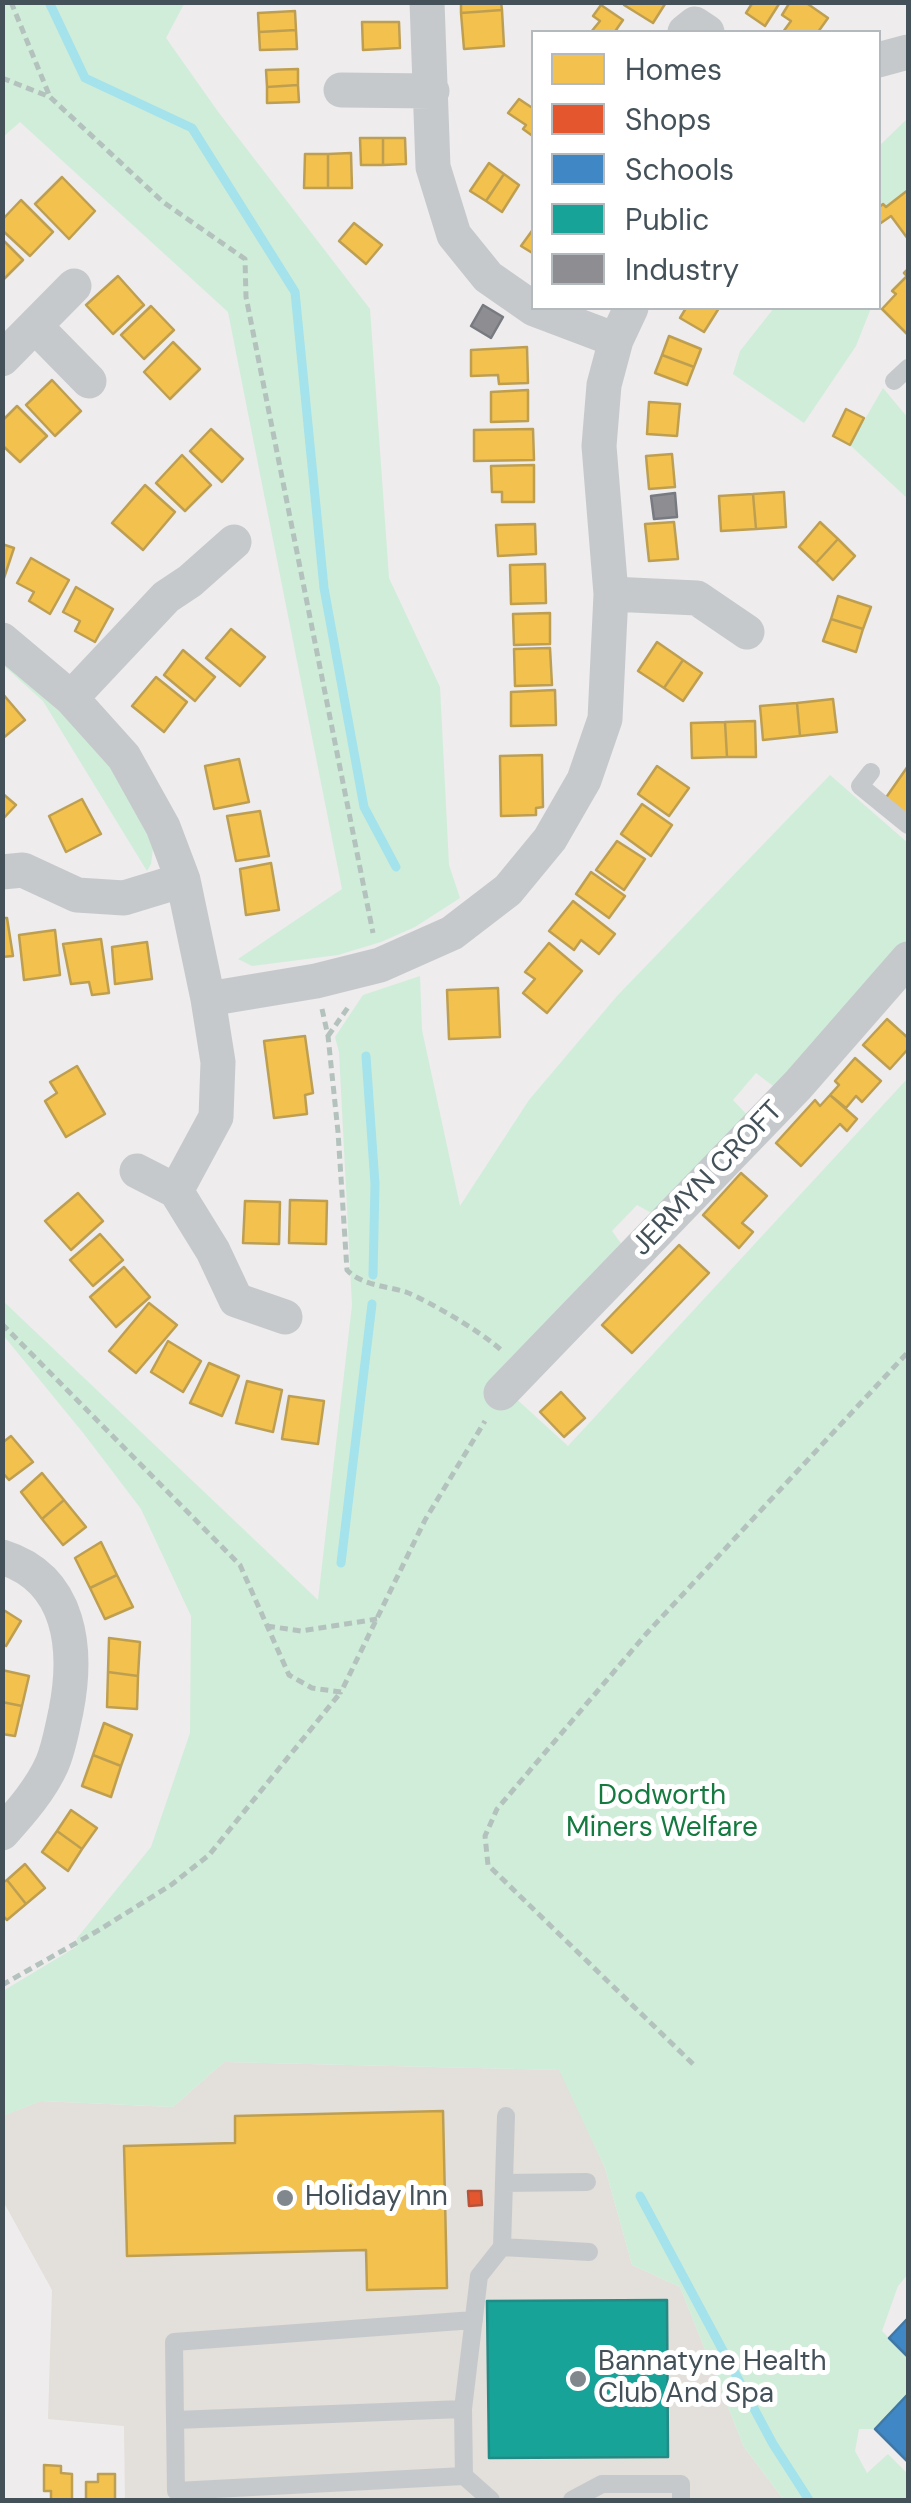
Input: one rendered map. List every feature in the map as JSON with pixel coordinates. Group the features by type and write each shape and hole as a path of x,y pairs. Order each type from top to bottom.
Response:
{"street":[{"path":"427,2 433,167 454,235 488,278 531,306"},
{"path":"881,59 908,52"},
{"path":"342,90 432,91"},
{"path":"2,359 74,286"},
{"path":"539,310 616,340"},
{"path":"208,999 316,982 380,965 452,932 508,890 550,838 584,780 604,718 611,594 599,446 604,384 616,340 630,310"},
{"path":"36,328 90,381"},
{"path":"71,698 166,596 199,590 234,542"},
{"path":"611,594 697,598 747,632"},
{"path":"2,640 71,698 124,757 163,826 183,880 218,1062 216,1117 176,1190"},
{"path":"2,872 24,870 77,896 124,898 183,880"},
{"name":"JERMYN CROFT","path":"512,1382 798,1086 908,959"},
{"path":"137,1171 176,1190 213,1250 236,1300 285,1316"},
{"path":"2,1557 20,1562 47,1584 67,1622 72,1677 52,1765 2,1833"}],"lane":[{"path":"871,772 860,786 908,825"},
{"path":"464,2476 463,2410 479,2276 502,2247 506,2116"},
{"path":"504,2184 587,2182"},
{"path":"502,2247 589,2252"},
{"path":"474,2320 174,2342 176,2491 464,2476 492,2500"},
{"path":"175,2420 463,2410"},
{"path":"572,2500 603,2492 681,2484 681,2500"}],"path":[{"path":"11,2 50,97"},
{"path":"2,78 50,97 163,202 245,259 246,297 380,965"},
{"path":"2,1985 99,1930 209,1856 341,1692 425,1520 512,1382 490,1340 409,1294 354,1278 347,1270 328,1036 316,982"},
{"path":"2,1324 240,1565 289,1675 312,1688 341,1692"},
{"path":"694,2064 488,1866 485,1836 497,1809 646,1634 908,1352"},
{"path":"267,1626 301,1630 377,1619"}],"shaded area":[{"path":"224,2062 560,2070 605,2168 632,2265 680,2287 744,2447 784,2500 125,2500 124,2426 48,2419 52,2290 3,2201 2,2116 41,2101 173,2107"}],"green space":[{"path":"3,2 184,4 166,38 370,309 389,578 440,687 449,865 460,898 415,927 381,942 338,955 252,966 238,959 342,889 228,312 20,122 3,137"},
{"path":"908,118 908,190 886,207 881,206 881,144"},
{"path":"772,310 870,310 856,346 804,423 733,374 740,351"},
{"path":"883,388 908,418 908,499 850,445"},
{"path":"2,661 88,736 127,790 154,841 147,871 43,701"},
{"name":"Dodworth Miners Welfare","path":"830,775 908,843 908,940 777,1089 756,1073 733,1100 750,1118 657,1216 637,1205 612,1231 625,1249 511,1394 568,1446 908,1078 908,2274 898,2286 882,2331 908,2357 908,2394 875,2429 859,2429 855,2451 867,2473 888,2454 908,2474 908,2500 784,2500 744,2447 680,2287 632,2265 605,2168 559,2070 224,2062 173,2107 41,2101 3,2116 3,1991 76,1947 77,1938 151,1847 190,1733 191,1616 141,1509 3,1335 2,1300 318,1600 352,1305 339,1052 335,1037 363,995 420,976 422,1030 460,1206 529,1100 617,996"}],"building: Homes":[{"path":"461,2 501,2 502,10 461,13"},
{"path":"753,2 779,4 765,26 746,13"},
{"path":"790,2 805,2 828,18 819,30 784,30 791,21 782,15"},
{"path":"665,4 653,23 624,5"},
{"path":"601,5 623,20 616,30 593,30 600,21 593,16"},
{"path":"502,10 504,46 464,49 461,13"},
{"path":"295,11 296,30 259,32 258,13"},
{"path":"362,22 399,22 400,48 363,50"},
{"path":"296,30 297,49 260,50 259,32"},
{"path":"298,69 298,85 267,87 266,70"},
{"path":"298,85 299,102 267,103 267,87"},
{"path":"519,99 531,107 531,135 523,129 526,125 508,113"},
{"path":"360,138 383,138 383,165 361,165"},
{"path":"383,138 405,138 406,164 383,165"},
{"path":"351,153 352,188 328,188 328,154"},
{"path":"305,154 328,154 328,188 304,188"},
{"path":"489,163 504,174 486,201 470,191"},
{"path":"504,174 519,185 502,212 486,201"},
{"path":"62,177 95,211 69,239 35,204"},
{"path":"908,190 908,239 891,216 881,223 881,206 886,207"},
{"path":"21,200 53,232 30,256 2,230 2,220"},
{"path":"354,223 382,245 366,264 339,241"},
{"path":"531,232 531,252 521,246"},
{"path":"2,239 23,260 2,281"},
{"path":"908,269 908,335 882,309 896,294 892,291 907,276 904,273"},
{"path":"118,276 144,305 113,334 86,305"},
{"path":"151,306 174,330 144,359 121,335"},
{"path":"685,310 718,310 704,332 680,318"},
{"path":"669,336 701,349 694,367 662,355"},
{"path":"173,342 200,369 170,399 144,372"},
{"path":"527,347 528,383 499,384 498,375 471,376 471,350"},
{"path":"662,355 694,367 687,385 655,373"},
{"path":"52,380 81,411 55,436 26,405"},
{"path":"528,390 528,421 491,422 491,392"},
{"path":"649,402 680,404 677,436 647,434"},
{"path":"17,406 47,436 20,462 2,445 2,421"},
{"path":"846,409 864,418 850,445 833,436"},
{"path":"211,429 243,459 222,482 190,451"},
{"path":"533,429 534,460 474,461 474,430"},
{"path":"672,454 675,487 649,489 646,456"},
{"path":"182,455 211,485 185,511 156,483"},
{"path":"534,465 534,502 502,502 502,492 492,492 491,466"},
{"path":"145,485 175,512 143,550 112,523"},
{"path":"784,492 786,527 756,529 753,494"},
{"path":"753,494 756,529 721,531 719,496"},
{"path":"674,522 678,559 649,561 645,524"},
{"path":"820,522 838,539 816,563 799,547"},
{"path":"535,524 536,554 498,556 496,525"},
{"path":"838,539 855,556 833,580 816,563"},
{"path":"2,544 14,548 2,584"},
{"path":"31,558 69,580 50,614 29,601 34,592 17,583"},
{"path":"545,564 546,603 511,604 510,565"},
{"path":"76,587 113,609 95,642 75,631 80,621 63,612"},
{"path":"838,596 871,607 863,629 831,619"},
{"path":"550,613 550,644 514,645 513,614"},
{"path":"831,619 863,629 856,652 823,641"},
{"path":"231,629 265,657 240,686 206,658"},
{"path":"657,642 683,660 664,688 638,671"},
{"path":"550,648 552,685 515,686 514,649"},
{"path":"183,650 215,677 195,701 164,675"},
{"path":"683,660 702,673 683,701 664,688"},
{"path":"156,677 187,702 164,732 132,706"},
{"path":"555,690 556,725 511,726 511,692"},
{"path":"2,693 25,720 2,739"},
{"path":"833,699 837,732 800,736 797,703"},
{"path":"797,703 800,736 763,740 760,706"},
{"path":"755,721 756,757 727,757 725,722"},
{"path":"725,722 727,757 692,758 691,723"},
{"path":"542,755 543,807 536,808 536,815 501,816 500,756"},
{"path":"239,759 249,802 214,809 205,766"},
{"path":"657,766 689,788 669,816 638,794"},
{"path":"908,766 908,816 885,799"},
{"path":"2,793 16,805 2,820"},
{"path":"82,799 101,834 66,852 49,816"},
{"path":"642,804 672,825 651,856 621,834"},
{"path":"260,811 269,856 236,861 227,816"},
{"path":"617,841 645,859 624,890 596,870"},
{"path":"271,863 279,910 246,915 240,869"},
{"path":"591,872 625,896 609,918 576,894"},
{"path":"573,901 615,934 599,954 581,940 574,950 549,931"},
{"path":"2,918 7,918 13,956 2,957"},
{"path":"55,930 60,975 24,980 19,935"},
{"path":"101,939 109,993 92,995 89,982 71,984 63,944"},
{"path":"147,942 152,979 115,984 112,947"},
{"path":"549,943 582,971 547,1013 523,993 535,979 525,972"},
{"path":"498,988 500,1037 449,1039 447,990"},
{"path":"887,1019 908,1038 908,1049 890,1069 863,1045"},
{"path":"305,1036 313,1093 305,1095 307,1114 274,1118 264,1041"},
{"path":"855,1058 881,1081 862,1102 856,1096 846,1108 830,1095 839,1085 835,1081"},
{"path":"77,1066 105,1114 66,1137 45,1101 57,1093 50,1082"},
{"path":"830,1095 857,1119 847,1131 840,1124 801,1166 776,1143 815,1100 820,1106"},
{"path":"741,1173 767,1196 742,1223 753,1232 739,1248 703,1215"},
{"path":"78,1193 103,1221 71,1250 45,1221"},
{"path":"290,1200 327,1201 326,1244 289,1243"},
{"path":"245,1201 280,1202 279,1244 243,1243"},
{"path":"100,1234 123,1260 93,1286 70,1260"},
{"path":"679,1245 709,1273 632,1353 602,1325"},
{"path":"124,1267 150,1297 116,1327 90,1297"},
{"path":"149,1303 177,1325 136,1373 109,1351"},
{"path":"168,1341 201,1361 183,1392 151,1372"},
{"path":"209,1363 239,1376 222,1416 190,1403"},
{"path":"247,1381 282,1390 273,1432 236,1423"},
{"path":"561,1392 585,1418 564,1437 540,1412"},
{"path":"289,1396 324,1401 318,1444 282,1439"},
{"path":"11,1436 33,1462 9,1480 2,1472 2,1443"},
{"path":"42,1473 64,1500 42,1519 21,1492"},
{"path":"64,1500 86,1527 63,1545 42,1519"},
{"path":"101,1542 117,1575 90,1588 75,1558"},
{"path":"117,1575 133,1607 105,1619 90,1588"},
{"path":"2,1609 21,1621 6,1646 2,1644"},
{"path":"109,1638 140,1642 138,1676 108,1672"},
{"path":"2,1670 29,1676 22,1706 2,1702"},
{"path":"108,1672 138,1676 137,1709 107,1707"},
{"path":"2,1702 22,1706 15,1736 2,1734"},
{"path":"104,1723 132,1735 121,1766 93,1755"},
{"path":"93,1755 121,1766 111,1797 82,1786"},
{"path":"71,1810 97,1828 82,1849 57,1831"},
{"path":"57,1831 82,1849 68,1871 42,1852"},
{"path":"25,1864 45,1888 26,1904 7,1880"},
{"path":"7,1880 26,1904 7,1920 2,1915 2,1883"},
{"name":"Holiday Inn","path":"443,2111 447,2288 367,2290 366,2250 127,2256 124,2146 235,2143 235,2116"},
{"path":"44,2465 61,2466 61,2473 72,2474 72,2500 51,2500 51,2491 44,2491"},
{"path":"98,2474 115,2474 115,2500 86,2500 86,2482 98,2482"}],"building: Shops":[{"path":"468,2191 481,2191 482,2205 469,2206"}],"building: Schools":[{"path":"908,2318 908,2357 889,2338"},
{"path":"908,2394 908,2462 875,2429"}],"building: Public":[{"name":"Bannatyne Health Club And Spa","path":"667,2300 668,2457 489,2458 487,2301"}],"building: Industry":[{"path":"483,305 503,317 491,338 471,326"},
{"path":"675,493 677,517 654,519 651,496"}],"waterway":[{"path":"49,2 85,78 192,128 295,292 324,588 364,807 396,867"},
{"path":"366,1056 375,1184 373,1275"},
{"path":"341,1563 372,1304"},
{"path":"640,2196 773,2444 809,2500"}],"place":[{"name":"Holiday Inn","path":"285,2198"},
{"name":"Bannatyne Health Club And Spa","path":"578,2379"}]}
